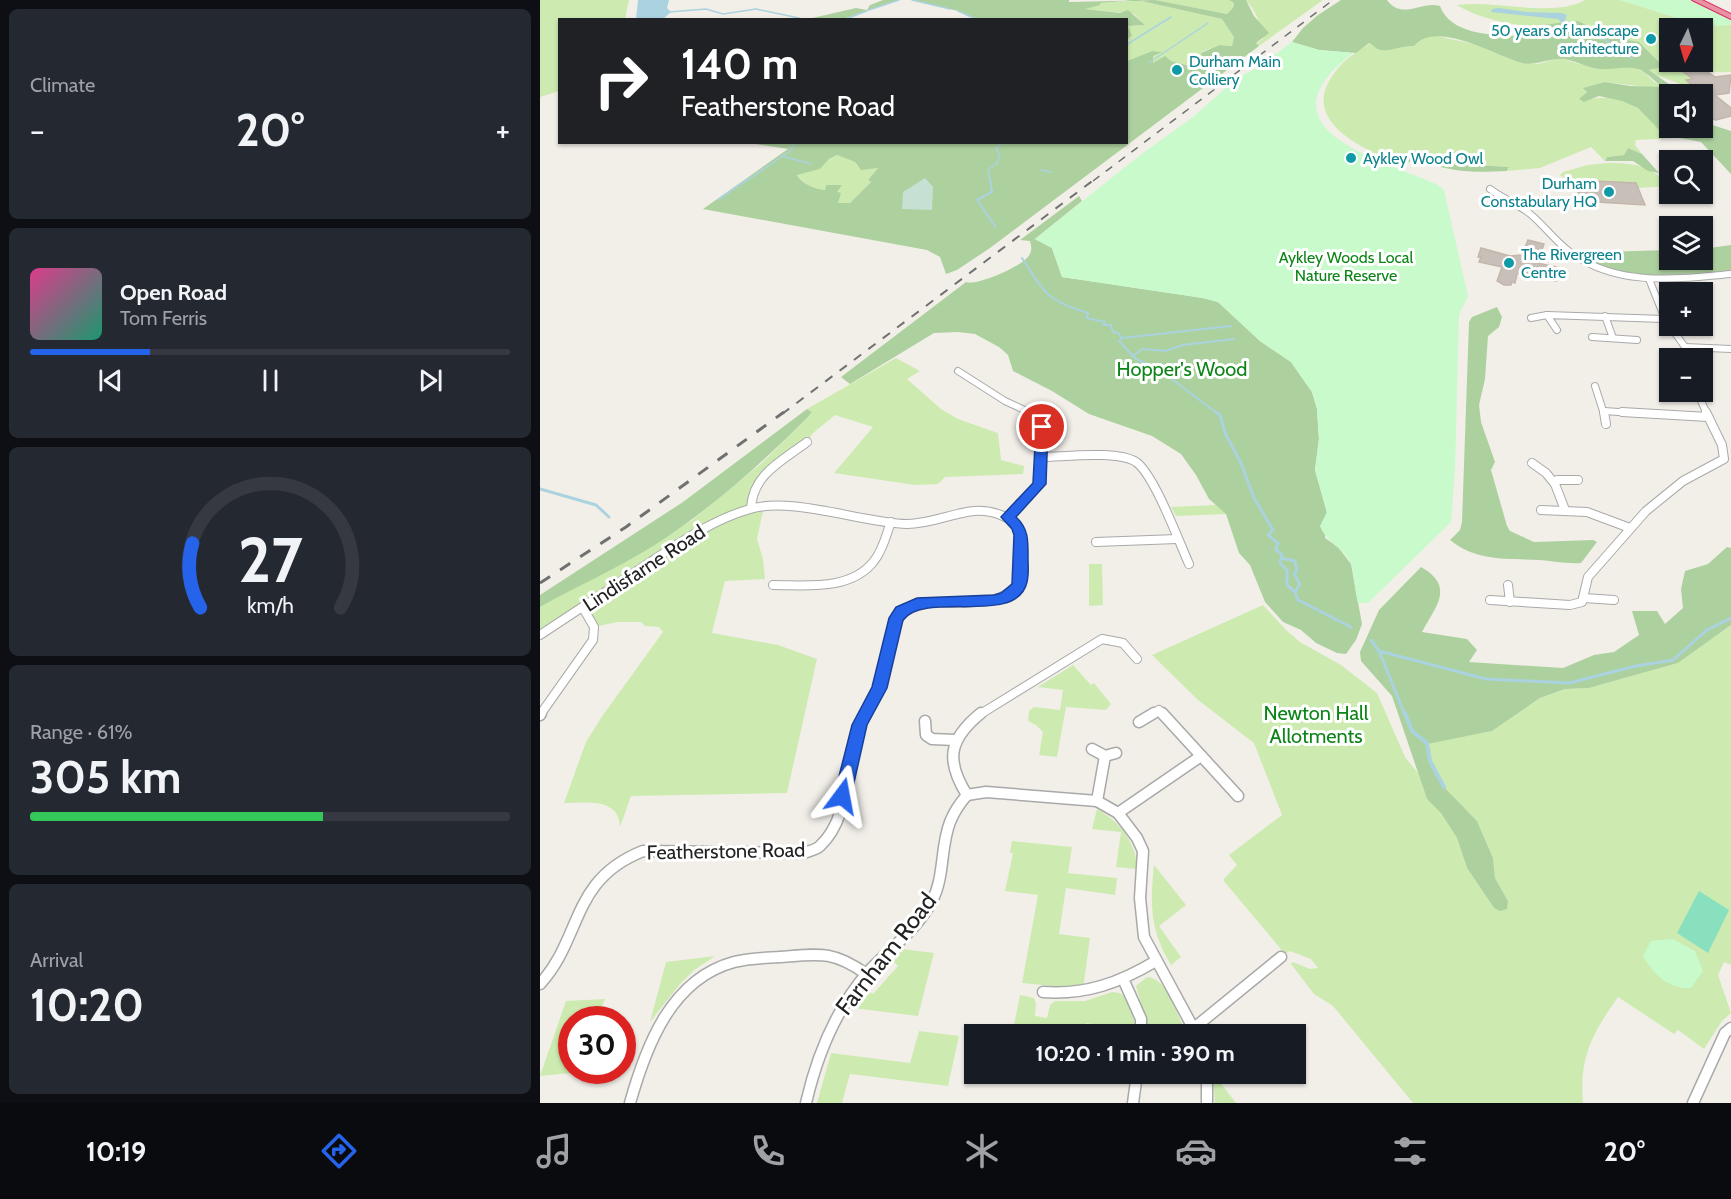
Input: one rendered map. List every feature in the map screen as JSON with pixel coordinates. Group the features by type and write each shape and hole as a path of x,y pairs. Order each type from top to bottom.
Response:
{"highway":[{"path":"1696,0 1731,17"},
{"path":"1708,0 1731,11"}],"street":[{"path":"1490,189 1531,214 1567,251 1581,261 1617,275 1649,279 1731,274"},
{"path":"1649,279 1659,302"},
{"path":"1530,318 1547,315 1659,319"},
{"path":"1547,315 1557,330"},
{"path":"1605,316 1613,338"},
{"path":"1678,336 1685,347 1731,349"},
{"path":"1592,337 1637,340"},
{"path":"958,371 1005,401 1036,415 1041,420 1039,484 1007,517"},
{"path":"1595,386 1606,424"},
{"path":"1490,600 1570,605 1582,602 1588,577 1646,511 1683,481 1724,459 1722,445 1701,402"},
{"path":"1604,411 1708,417"},
{"path":"751,508 752,494 759,480 807,442"},
{"path":"1040,457 1117,456 1136,462 1149,477 1189,564"},
{"path":"1532,463 1546,473 1555,484 1565,510"},
{"path":"1555,484 1557,480 1578,480"},
{"name":"Lindisfarne Road","path":"540,635 701,529 751,508 783,506 918,524 975,511 1007,517"},
{"path":"1541,510 1584,510 1608,517 1630,528"},
{"name":"Featherstone Road","path":"540,984 553,967 571,928 601,876 626,856 651,850 803,853 819,848 829,835 838,814 860,725 879,688 896,618 908,606 917,603 994,600 1014,591 1021,580 1022,544 1018,527 1007,517"},
{"path":"773,585 836,583 857,575 874,561 891,522"},
{"path":"1096,542 1177,539"},
{"path":"1508,585 1510,602"},
{"path":"1584,598 1614,600"},
{"path":"540,715 593,639 594,627 583,608"},
{"path":"1137,659 1125,643 1114,639 1102,639 983,711 966,724 955,740 952,766 957,780 967,795 986,792 1097,801 1118,813 1137,838 1143,851 1141,920 1144,937 1192,1024"},
{"path":"1139,722 1159,710 1238,796"},
{"path":"925,721 926,735 932,739 955,740"},
{"path":"1092,749 1105,756 1116,753"},
{"path":"1097,801 1105,756"},
{"path":"1118,813 1201,756"},
{"name":"Farnham Road","path":"806,1103 812,1075 835,1020 867,974 920,918 932,901 940,882 945,830 950,818 967,795"},
{"path":"630,1103 646,1051 662,1019 697,980 714,969 732,962 820,952 837,955 867,974"},
{"path":"1204,1024 1281,957"},
{"path":"1043,992 1066,995 1089,993 1124,981 1156,961"},
{"path":"1124,981 1141,1019 1141,1024"},
{"path":"1693,1103 1725,1033 1731,1028"},
{"path":"1133,1103 1136,1084"},
{"path":"1206,1084 1207,1103"}],"green space":[{"path":"540,0 629,0 625,18 558,18 558,91 540,97"},
{"path":"883,0 899,0 846,18 812,18 856,8 867,10 870,5"},
{"path":"912,0 1130,1 1100,3 1100,5 1085,9 1120,13 1128,10 1145,25 1128,26 1128,18 976,18 958,11"},
{"path":"1137,0 1222,19 1234,37 1232,46 1219,45 1201,52 1204,61 1199,68 1171,61 1153,63 1153,56 1161,52 1152,51 1128,61 1128,38 1132,36 1128,26 1145,25 1134,14 1083,9 1100,5 1100,3"},
{"path":"1139,0 1155,0 1227,14 1233,8 1234,3 1229,0 1246,0 1254,16 1269,33 1256,43 1259,46 990,248 957,270 946,274 940,257 927,250 703,209 788,149 756,144 1128,144 1128,61 1152,51 1162,52 1153,56 1153,63 1165,56 1171,61 1198,68 1204,61 1201,53 1219,45 1232,46 1234,37 1222,19","holes":["837,155 855,162 861,170 878,168 868,180 871,182 850,203 838,203 841,193 837,192 842,185 826,185 825,190 805,183 797,175 820,169 829,159"]},
{"path":"1155,0 1229,0 1234,3 1233,9 1227,14"},
{"path":"1246,0 1323,0 1259,46 1256,44 1263,39 1261,28"},
{"path":"1341,0 1387,0 1393,6 1406,10 1426,5 1440,6 1452,22 1462,28 1495,35 1517,36 1521,31 1529,31 1532,27 1564,22 1578,26 1567,21 1578,21 1611,37 1639,42 1659,62 1659,68 1649,70 1669,84 1659,84 1641,70 1636,69 1599,69 1564,59 1532,64 1522,63 1466,42 1436,36 1424,39 1414,46 1388,50 1379,49 1369,43 1356,53 1319,50 1292,42 1318,15"},
{"path":"1585,0 1620,0 1677,18 1659,18 1659,62 1639,42 1611,37 1578,21 1568,21 1579,27 1568,28 1564,22 1539,26 1524,25 1480,16 1457,5 1557,8"},
{"path":"1620,0 1689,0 1731,20 1731,25 1713,26 1713,18 1677,18"},
{"path":"1731,25 1731,72 1713,72 1713,26"},
{"path":"1128,26 1132,36 1128,38"},
{"path":"1433,35 1473,44 1522,63 1538,64 1559,58 1597,69 1630,67 1643,71 1659,85 1659,88 1605,82 1584,88 1587,91 1584,101 1610,98 1627,102 1642,111 1659,128 1659,138 1673,138 1636,140 1635,145 1642,154 1628,148 1624,155 1607,157 1605,161 1591,147 1540,168 1508,171 1509,167 1442,163 1420,150 1400,155 1396,163 1363,147 1335,127 1327,114 1324,100 1328,84 1340,66 1370,43 1382,49 1391,49 1414,45 1420,39"},
{"name":"Aykley Woods Local Nature Reserve","path":"1292,42 1319,50 1353,53 1326,79 1316,101 1320,121 1335,137 1358,151 1436,184 1444,190 1468,296 1459,315 1455,469 1451,522 1368,603 1358,603 1351,564 1320,526 1327,512 1315,470 1319,439 1317,409 1312,392 1291,362 1260,341 1218,302 1062,277 1052,248 1035,239 1139,156 1193,117 1236,79 1258,67"},
{"path":"1659,68 1659,72 1684,72 1694,80 1686,80 1691,84 1679,84 1649,70"},
{"path":"1605,82 1659,87 1659,130 1638,108 1622,101 1599,96 1584,102 1579,99 1587,92 1583,88"},
{"path":"1713,125 1731,131 1731,174 1713,155 1713,150 1708,150 1701,142 1680,138 1713,138"},
{"path":"1628,148 1642,154 1659,173 1648,171 1633,161 1605,161 1607,157 1624,155"},
{"path":"1420,150 1442,163 1509,167 1507,171 1464,171 1399,159 1400,155"},
{"path":"837,155 855,162 858,167 878,168 868,180 871,182 850,203 838,203 836,192 841,186 826,185 825,190 817,188 805,183 797,174 820,169 829,159"},
{"path":"1626,164 1648,169 1659,177 1659,187 1638,188 1636,183 1575,180 1577,189 1565,189 1567,181 1560,175 1563,172 1588,165"},
{"path":"925,178 933,187 932,210 902,209 903,192"},
{"name":"Hopper's Wood","path":"1079,196 1082,201 1035,239 1052,248 1062,277 1218,302 1260,341 1291,362 1312,392 1317,409 1319,439 1315,470 1327,513 1325,538 1338,547 1351,564 1362,624 1356,640 1346,654 1337,653 1316,643 1301,630 1283,622 1265,602 1250,565 1239,553 1226,514 1209,499 1181,454 1152,436 1089,414 1013,371 1008,355 999,347 975,334 934,333 850,384 841,377 966,282 988,279 1023,262 1030,254 1031,246 1030,241 1020,240"},
{"path":"1731,245 1731,274 1631,278 1570,253 1659,250 1659,270 1713,270 1713,248"},
{"path":"1497,307 1502,317 1499,327 1488,336 1485,379 1479,405 1481,422 1495,462 1491,470 1507,526 1510,531 1534,542 1593,540 1597,542 1581,563 1492,558 1471,552 1450,540 1460,530 1462,522 1469,322 1472,317"},
{"path":"896,358 920,371 907,379 941,409 958,419 998,433 1001,460 1024,466 1023,474 945,477 938,484 915,485 834,473 873,427 835,415 812,434 807,442 759,480 751,508 764,506 757,539 763,559 765,579 725,581 712,633 778,645 817,659 787,793 631,796 620,827 618,817 608,806 591,803 564,803 586,742 663,632 659,627 645,626 641,622 617,622 594,627 583,608 540,635 540,607 691,521 763,462 808,417 812,412 807,409"},
{"path":"807,409 812,412 790,435 734,486 695,517 639,554 540,607 540,595 683,502"},
{"path":"1216,505 1226,514 1176,516 1171,507"},
{"path":"1727,547 1731,548 1731,625 1678,663 1589,688 1565,689 1540,698 1492,731 1427,744 1430,761 1444,787 1477,821 1493,858 1495,878 1508,901 1507,909 1500,911 1494,908 1467,868 1457,838 1441,813 1427,799 1392,696 1361,661 1360,652 1379,610 1421,567 1438,582 1440,590 1437,606 1422,632 1467,639 1477,650 1469,662 1563,668 1594,655 1614,652 1639,635 1632,611 1657,611 1665,624 1683,608 1681,589 1685,571 1708,564"},
{"path":"1089,564 1102,564 1103,605 1089,606"},
{"name":"Newton Hall Allotments","path":"1263,605 1300,642 1341,665 1377,693 1405,757 1418,773 1427,799 1441,812 1457,838 1467,868 1494,908 1508,901 1495,878 1493,858 1477,821 1444,787 1430,761 1427,743 1492,731 1540,698 1565,689 1589,688 1678,663 1731,625 1731,965 1724,962 1718,975 1731,1013 1722,1021 1704,1049 1678,1030 1674,1034 1618,997 1594,1035 1585,1059 1583,1103 1413,1103 1333,1006 1314,994 1291,964 1293,962 1310,969 1318,968 1311,959 1290,951 1285,954 1223,880 1237,865 1229,855 1282,815 1254,743 1198,700 1152,655"},
{"path":"1073,665 1091,685 1094,683 1111,704 1106,710 1066,707 1057,757 1039,755 1043,732 1028,721 1029,711 1034,707 1060,710 1063,690 1038,687"},
{"path":"1097,809 1113,820 1125,834 1134,850 1137,869 1116,867 1121,832 1092,829"},
{"path":"1012,841 1072,847 1068,873 1117,878 1115,895 1066,888 1059,934 1090,938 1083,989 1022,983 1038,895 1005,891 1013,853 1010,853"},
{"path":"1154,865 1186,905 1159,926 1181,957 1171,965 1155,929 1152,905"},
{"path":"1699,891 1729,910 1708,953 1677,933"},
{"path":"1673,939 1695,951 1703,971 1691,988 1675,986 1662,979 1651,969 1643,956 1651,941"},
{"path":"902,949 934,953 918,1016 853,1008 866,989 873,994 898,966 891,959"},
{"path":"715,956 693,971 680,984 650,1022 666,962"},
{"path":"1147,977 1160,983 1182,1024 1147,1024 1136,986"},
{"path":"1112,992 1118,993 1127,999 1134,1024 1014,1024 1020,995 1034,998 1035,1016 1047,1018 1050,1005 1055,1001 1085,1001"},
{"path":"605,999 602,1006 564,1006 566,1001"},
{"path":"558,1024 558,1074 540,1076"},
{"path":"919,1031 959,1036 948,1086 850,1074 842,1103 817,1103 831,1053 910,1063"},
{"path":"1214,1084 1221,1084 1236,1103 1215,1103"}],"water":[{"path":"638,0 669,0 667,8 671,12 664,18 636,18"},
{"path":"1492,9 1526,12 1562,13 1567,15 1565,20 1579,27 1568,28 1558,19 1491,12"}],"building":[{"path":"1683,72 1708,72 1715,77 1731,75 1729,93 1715,95 1731,108 1731,116 1713,119 1713,84 1691,84 1686,80 1693,79"},
{"name":"Durham Constabulary HQ","path":"1574,180 1636,183 1645,205 1581,201"},
{"name":"The Rivergreen Centre","path":"1528,240 1544,244 1537,263 1560,270 1556,281 1524,272 1517,274 1515,283 1504,285 1497,281 1502,267 1479,262 1481,248 1510,256 1522,255"}],"waterway":[{"path":"869,10 899,0"},
{"path":"912,0 950,9"},
{"path":"669,12 706,9 723,14 756,9 799,18"},
{"path":"848,18 867,11"},
{"path":"958,11 974,18"},
{"path":"1128,44 1171,17"},
{"path":"1150,62 1208,23"},
{"path":"1573,27 1609,42 1632,59"},
{"path":"782,156 790,151 794,144"},
{"path":"990,181 988,170 997,163 1000,156 996,148 1001,144"},
{"path":"746,181 782,156"},
{"path":"782,156 811,164"},
{"path":"1041,170 1051,172"},
{"path":"719,199 748,179"},
{"path":"990,179 992,192 977,200 996,227"},
{"path":"1022,258 1048,294 1063,304 1088,313 1087,318 1105,322 1103,325 1111,325 1113,332 1118,333 1122,338"},
{"path":"1122,338 1231,326"},
{"path":"1122,338 1119,341 1133,356"},
{"path":"1133,356 1143,349 1165,351 1183,345 1234,339"},
{"path":"1133,356 1150,365 1153,370 1169,372 1173,380 1218,414"},
{"path":"1216,412 1220,415 1225,433 1241,463 1254,498 1273,530 1268,535 1278,543 1276,550 1282,554 1281,558"},
{"path":"540,489 596,505 609,517"},
{"path":"1281,558 1295,561 1297,571 1294,574 1300,584 1295,592"},
{"path":"1281,558 1280,563 1287,570 1287,585 1295,592"},
{"path":"1295,592 1298,600 1351,627"},
{"path":"1379,651 1486,679 1569,683 1636,666 1673,660 1707,630 1731,618"},
{"path":"1371,640 1379,651"},
{"path":"1379,651 1405,715"},
{"path":"1405,713 1412,731 1427,743 1430,761 1444,787"}],"railway":[{"path":"1093,181 1333,0"},
{"path":"782,414 1095,179"},
{"path":"540,583 626,527 784,412"}],"place":[{"name":"50 years of landscape architecture","path":"1651,39"},
{"name":"Durham Main Colliery","path":"1177,70"},
{"name":"Aykley Wood Owl","path":"1351,158"},
{"name":"Durham Constabulary HQ","path":"1609,192"},
{"name":"The Rivergreen Centre","path":"1509,263"}],"route":[{"path":"842,796 860,725 885,671 896,618 908,606 917,603 994,600 1005,597 1018,587 1021,580 1021,535 1018,527 1007,517 1034,492 1039,484 1042,427"}]}
